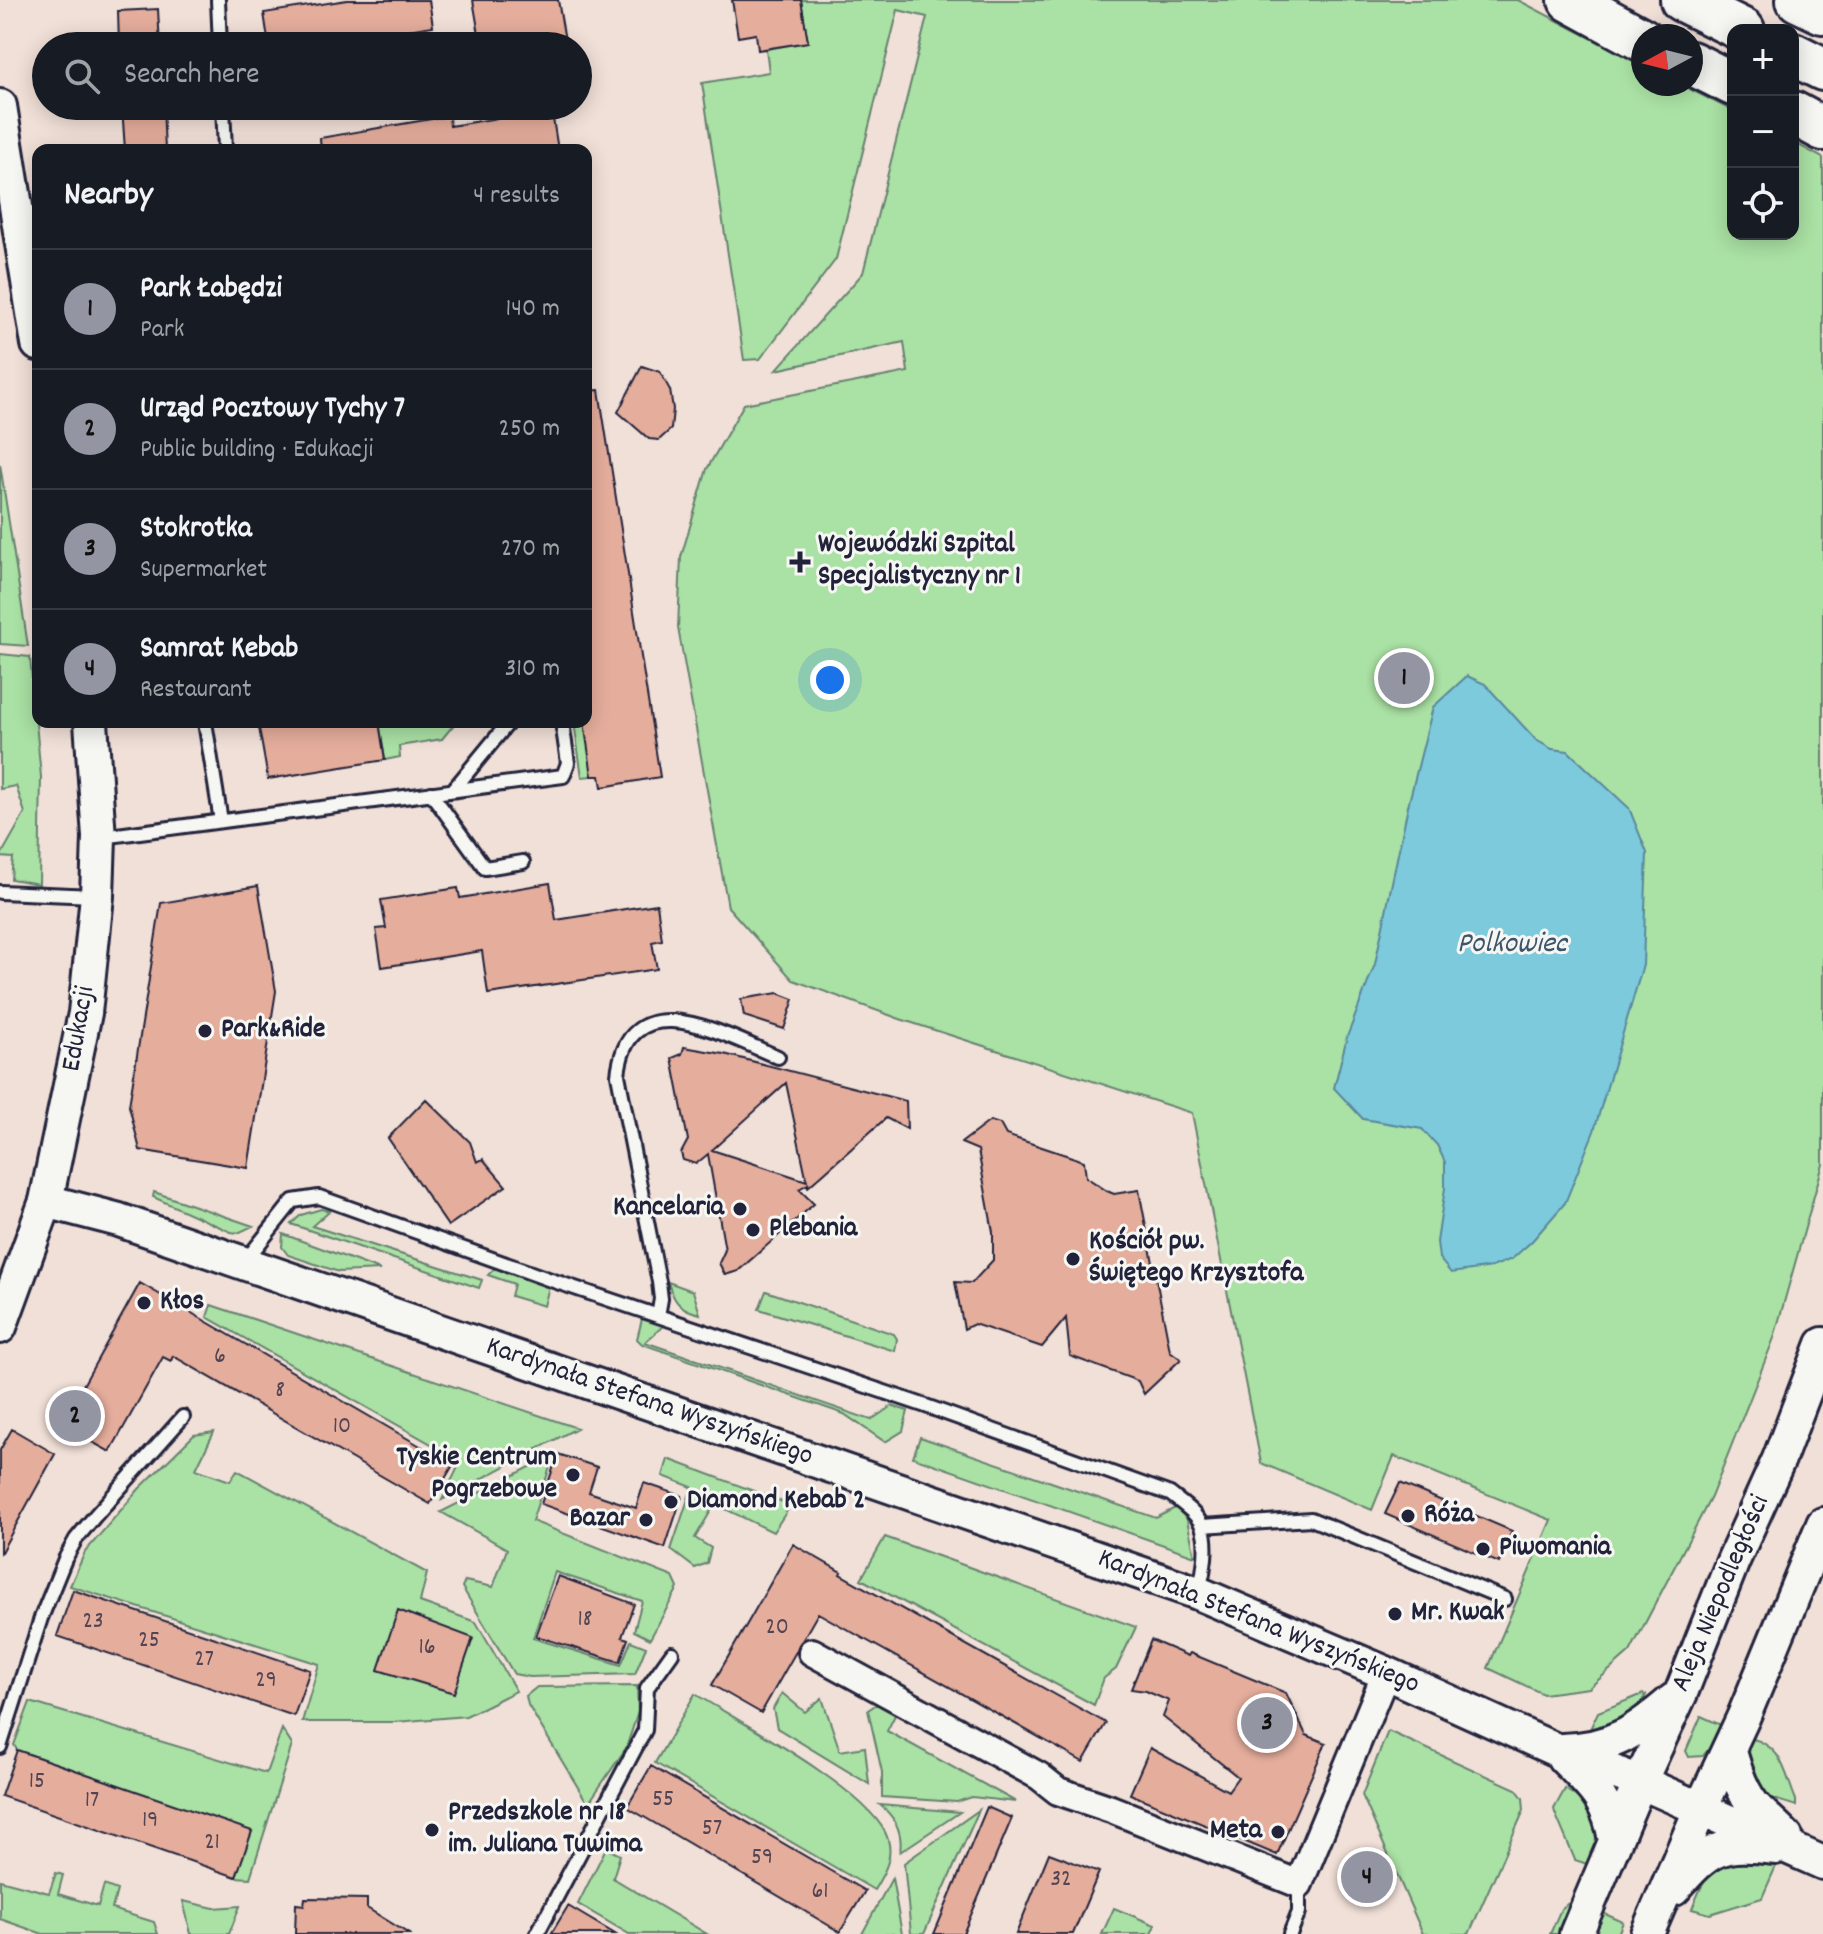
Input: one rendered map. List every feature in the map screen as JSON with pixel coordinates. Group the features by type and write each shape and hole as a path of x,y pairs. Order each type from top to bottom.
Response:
{"main road":[{"path":"1570,0 1631,33"},
{"path":"1682,0 1731,24"},
{"path":"1798,0 1823,12"},
{"path":"1799,57 1823,69"},
{"path":"1703,69 1727,81"},
{"path":"1799,116 1823,129"}],"street":[{"path":"0,106 32,282"},
{"name":"Edukacji","path":"0,1327 46,1201 85,1013 97,896 99,837 91,728"},
{"name":"Kardynała Stefana Wyszyńskiego","path":"46,1201 119,1220 1198,1593 1810,1857"},
{"name":"Aleja Niepodległości","path":"1576,1934 1779,1459 1823,1344"},
{"path":"1651,1923 1823,1524"},
{"path":"812,1652 1039,1776 1058,1791 1299,1884 1386,1673"},
{"name":"Kardynała Stefana Wyszyńskiego","path":"1556,1750 1590,1750 1614,1741 1646,1723 1681,1693"},
{"path":"1729,1748 1745,1791 1757,1809 1810,1857"},
{"path":"1556,1750 1604,1799 1612,1819 1615,1841"},
{"path":"1651,1923 1693,1868 1713,1851 1740,1844 1810,1857"}],"lane":[{"path":"218,0 219,32"},
{"path":"224,120 225,144"},
{"path":"206,728 221,821"},
{"path":"453,790 504,728"},
{"path":"99,837 563,776 568,763 563,728"},
{"path":"431,793 485,868 523,862"},
{"path":"0,892 97,896"},
{"path":"658,1316 661,1299 659,1282 618,1075 620,1060 630,1040 646,1025 669,1020 687,1021 778,1057"},
{"path":"244,1263 293,1201 319,1197 923,1405 1170,1494 1202,1526 1206,1566 1198,1593"},
{"path":"0,1747 41,1618 71,1549 95,1516 183,1417"},
{"path":"1202,1526 1311,1519 1505,1599"},
{"path":"537,1934 645,1730 647,1688 672,1653"},
{"path":"1290,1934 1299,1912 1299,1884"}],"green space":[{"path":"801,0 1518,0 1631,59 1631,96 1703,96 1727,108 1727,240 1799,240 1799,145 1823,158 1823,1164 1774,1338 1711,1497 1630,1652 1589,1688 1543,1694 1488,1668 1551,1520 1394,1456 1372,1510 1261,1463 1192,1113 900,1019 793,980 728,907 678,628 681,557 707,469 744,404 908,372 904,342 776,370 863,273 927,17 898,10 836,259 760,359 744,360 702,83 769,72 766,49 808,42"},
{"path":"0,464 28,646 0,644"},
{"path":"0,654 30,657 32,728 37,728 41,777 39,884 11,879 13,858 0,857 25,813 16,786 0,789"},
{"path":"380,728 451,728 442,739 399,746 400,757 385,760"},
{"path":"575,728 588,728 605,768 592,776 582,777"},
{"path":"154,1192 253,1226 238,1233 231,1232 153,1197"},
{"path":"321,1209 329,1211 312,1226 482,1280 479,1288 291,1224 301,1215"},
{"path":"283,1234 380,1270 339,1272 288,1255 282,1247"},
{"path":"496,1267 549,1287 544,1306 511,1296 514,1284 488,1275"},
{"path":"668,1282 693,1291 700,1314 679,1304"},
{"path":"766,1291 894,1334 897,1339 895,1351 759,1309"},
{"path":"211,1305 577,1428 442,1500 461,1461 207,1317"},
{"path":"643,1315 664,1322 645,1342 871,1420 892,1406 908,1411 903,1431 885,1442 844,1414 642,1344 637,1339"},
{"path":"214,1432 196,1469 230,1481 237,1470 427,1573 420,1602 476,1622 516,1691 466,1716 396,1722 302,1722 319,1664 70,1586 85,1552 139,1489 194,1435"},
{"path":"920,1437 1156,1518 1179,1506 1185,1511 1195,1556 913,1457"},
{"path":"554,1455 532,1521 673,1577 678,1588 650,1639 634,1631 642,1601 555,1572 533,1638 621,1665 631,1641 646,1647 635,1674 530,1677 514,1674 462,1587 465,1581 493,1587 507,1549 441,1512"},
{"path":"668,1459 791,1505 773,1532 715,1504 695,1538 711,1548 707,1563 695,1568 671,1550 692,1487 663,1476"},
{"path":"885,1537 1136,1627 1116,1669 1104,1678 1094,1705 861,1579"},
{"path":"637,1686 638,1712 626,1748 588,1804 528,1705 526,1696 537,1687"},
{"path":"782,1693 805,1712 822,1698 840,1751 865,1747 869,1784 777,1728 773,1709"},
{"path":"695,1694 799,1757 872,1814 885,1832 889,1848 885,1870 874,1890 655,1763"},
{"path":"1646,1695 1641,1704 1624,1723 1609,1729 1590,1729 1598,1712"},
{"path":"30,1702 266,1773 282,1729 292,1745 250,1878 236,1877 252,1831 17,1750 14,1745"},
{"path":"877,1704 897,1711 887,1731 1016,1802 972,1797 957,1802 882,1797 882,1772 868,1710"},
{"path":"1701,1716 1723,1726 1718,1738 1703,1756 1689,1757 1686,1751"},
{"path":"1388,1731 1516,1789 1523,1798 1524,1810 1469,1934 1423,1934 1362,1795"},
{"path":"1750,1738 1776,1753 1785,1770 1796,1806 1771,1798 1759,1790 1749,1764"},
{"path":"1565,1789 1593,1808 1598,1838 1590,1865 1575,1860 1555,1813 1554,1809"},
{"path":"880,1805 960,1812 900,1852 897,1826"},
{"path":"979,1810 924,1934 911,1934 904,1863"},
{"path":"606,1848 620,1855 613,1878 707,1934 629,1934 578,1904"},
{"path":"1737,1862 1776,1866 1762,1898 1710,1914 1692,1909 1707,1878 1718,1869"},
{"path":"56,1873 63,1875 58,1894 98,1906 104,1885 117,1890 112,1909 154,1922 158,1934 43,1934 0,1919 0,1880 49,1893"},
{"path":"892,1878 902,1934 862,1934"},
{"path":"183,1901 214,1908 240,1906 229,1934 191,1934"},
{"path":"1571,1901 1575,1902 1562,1934 1550,1934 1561,1909"},
{"path":"1114,1908 1155,1925 1151,1934 1102,1934"},
{"path":"1603,1913 1623,1922 1618,1934 1594,1934"}],"water":[{"name":"Polkowiec","path":"1467,676 1485,684 1536,740 1552,749 1568,751 1629,808 1647,853 1643,965 1594,1131 1565,1203 1512,1259 1492,1267 1451,1273 1439,1258 1437,1242 1445,1188 1445,1162 1437,1145 1422,1129 1363,1119 1334,1088 1347,1037 1375,964 1408,806 1433,707"}],"building":[{"path":"347,0 429,0 433,26 395,32 267,32 264,13"},
{"path":"473,0 558,0 564,32 479,32"},
{"path":"732,0 801,0 808,42 758,50 756,34 738,37"},
{"path":"158,9 159,32 119,32 118,11"},
{"path":"123,120 164,120 165,144 125,144"},
{"path":"426,120 449,120 450,126 486,120 553,120 557,144 320,144 320,138"},
{"path":"642,366 660,372 670,390 673,409 671,429 659,440 649,439 618,412"},
{"path":"599,390 660,777 602,787 600,776 592,776 585,728 592,728 592,391"},
{"path":"259,728 380,728 385,760 268,779"},
{"path":"550,883 556,920 657,904 662,940 652,942 657,969 488,994 482,951 382,967 376,929 386,928 381,900 458,888 460,898"},
{"name":"Park&Ride","path":"258,886 276,991 248,1168 140,1150 129,1106 161,903"},
{"path":"778,993 794,999 784,1029 744,1016 741,999"},
{"path":"684,1047 724,1054 906,1101 907,1129 886,1118 808,1187 808,1184 799,1189 814,1204 738,1271 725,1275 719,1263 725,1250 708,1154 696,1164 683,1160 681,1153 688,1140 672,1058 682,1054","holes":["786,1083 807,1181 712,1150"]},
{"path":"426,1099 470,1142 477,1162 483,1159 506,1186 448,1226 388,1138"},
{"name":"Kościół pw. Świętego Krzysztofa","path":"990,1121 1000,1124 1006,1135 1084,1161 1086,1177 1107,1191 1114,1194 1139,1190 1170,1351 1181,1359 1144,1394 1138,1381 1070,1356 1066,1318 1042,1347 974,1324 964,1329 955,1282 972,1283 993,1260 993,1232 978,1150 961,1143"},
{"path":"140,1283 453,1465 430,1504 173,1356 171,1361 163,1357 110,1452 61,1425"},
{"path":"12,1429 55,1454 0,1554 0,1450"},
{"path":"558,1454 597,1467 589,1492 636,1508 644,1483 682,1496 665,1548 541,1504"},
{"path":"1400,1483 1512,1531 1499,1563 1385,1514"},
{"path":"793,1544 840,1574 1106,1723 1083,1762 818,1613 761,1713 712,1685"},
{"path":"558,1576 634,1604 622,1637 628,1639 620,1662 536,1636"},
{"path":"73,1590 310,1670 294,1716 57,1636"},
{"path":"398,1610 473,1638 454,1693 378,1670"},
{"path":"1151,1640 1286,1693 1306,1735 1326,1743 1277,1855 1130,1794 1150,1748 1228,1791 1238,1777 1163,1717 1169,1701 1146,1691 1131,1689"},
{"path":"17,1750 252,1831 236,1877 1,1796"},
{"path":"651,1766 865,1891 840,1932 627,1807"},
{"path":"987,1807 1012,1818 963,1934 934,1934"},
{"path":"1049,1853 1099,1872 1073,1934 1016,1934"},
{"path":"1374,1858 1386,1886 1363,1896 1351,1868"},
{"path":"305,1898 367,1899 367,1908 409,1934 295,1934 296,1904 304,1905"},
{"path":"568,1906 615,1934 551,1934"}],"place":[{"name":"Wojewódzki Szpital Specjalistyczny nr 1","path":"800,562"},
{"name":"Park Łabędzi","path":"1404,678"},
{"name":"Park&Ride","path":"205,1031"},
{"name":"Kancelaria","path":"740,1209"},
{"name":"Plebania","path":"753,1230"},
{"name":"Kościół pw. Świętego Krzysztofa","path":"1073,1259"},
{"name":"Kłos","path":"144,1303"},
{"name":"Urząd Pocztowy Tychy 7","path":"75,1416"},
{"name":"Tyskie Centrum Pogrzebowe","path":"573,1475"},
{"name":"Diamond Kebab 2","path":"671,1502"},
{"name":"Róża","path":"1408,1516"},
{"name":"Bazar","path":"646,1520"},
{"name":"Piwomania","path":"1483,1549"},
{"name":"Mr. Kwak","path":"1395,1614"},
{"name":"Stokrotka","path":"1267,1723"},
{"name":"Przedszkole nr 18 im. Juliana Tuwima","path":"432,1830"},
{"name":"Meta","path":"1278,1832"},
{"name":"Samrat Kebab","path":"1367,1877"}]}
